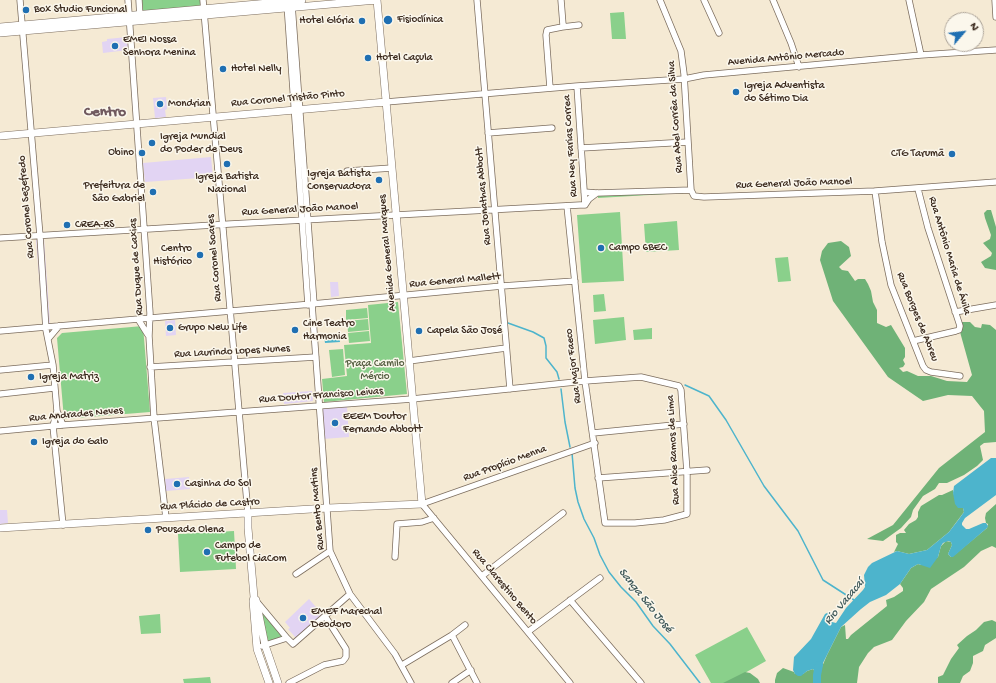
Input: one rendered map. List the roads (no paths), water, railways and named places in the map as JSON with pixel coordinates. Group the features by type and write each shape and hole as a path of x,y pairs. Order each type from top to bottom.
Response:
{"main road":[{"path":"289,3 302,0"},
{"path":"0,33 23,28 289,3 377,0"},
{"name":"Avenida General Marques","path":"377,0 422,504"},
{"path":"0,27 23,28"},
{"name":"Rua Coronel Tristão Pinto","path":"0,136 386,102"},
{"name":"Rua Plácido de Castro","path":"0,528 328,508 422,504"},
{"path":"248,514 257,647 269,683"},
{"path":"255,600 265,645 278,683"}],"street":[{"name":"Rua Coronel Sezefredo","path":"20,0 40,236 46,327 53,365 57,411 63,425"},
{"name":"Rua Duque de Caxias","path":"128,0 150,318 150,367 154,418 166,518"},
{"path":"139,0 140,17"},
{"name":"Rua Coronel Soares","path":"203,0 212,117 248,514"},
{"name":"Rua Jonathas Abbott","path":"477,0 510,390"},
{"path":"561,0 562,27"},
{"name":"Rua Abel Corrêa da Silva","path":"660,0 681,51 691,190"},
{"path":"704,0 719,33"},
{"path":"773,0 791,43 799,67"},
{"path":"909,0 921,55"},
{"path":"995,0 996,17"},
{"name":"Rua Bento Martins","path":"289,3 311,304 328,508 330,551 350,594 387,643 402,665 411,683"},
{"path":"550,88 547,30 579,25"},
{"name":"Avenida Antônio Mercado","path":"577,86 684,79 704,75 921,55 996,50"},
{"name":"Rua Coronel Tristão Pinto","path":"386,102 577,86"},
{"name":"Rua Ney Farias Correa","path":"577,86 585,205"},
{"path":"488,133 552,128"},
{"path":"581,148 688,142"},
{"path":"347,170 392,168"},
{"name":"Rua General João Manoel","path":"584,192 597,193 691,190 694,196 704,198 918,189 996,182"},
{"name":"Rua Antônio Maria de Ávila","path":"913,341 959,330 960,326 928,228 918,189"},
{"name":"Rua Borges de Abreu","path":"874,191 882,242 891,285 923,366 926,370 960,376"},
{"path":"585,205 589,199 597,193"},
{"name":"Rua General João Manoel","path":"0,238 222,224 585,205"},
{"name":"Rua Major Faeco","path":"566,206 585,381 605,523"},
{"name":"Rua General Mallett","path":"0,331 502,286 575,281"},
{"path":"955,312 996,305"},
{"path":"138,319 149,336"},
{"path":"48,339 59,326"},
{"path":"409,361 506,348"},
{"name":"Rua Laurindo Lopes Nunes","path":"150,367 316,357"},
{"path":"0,370 53,365"},
{"name":"Rua Doutor Francisco Leivas","path":"154,418 412,399 585,381 641,377 679,386"},
{"name":"Rua Alice Ramos de Lima","path":"605,523 635,523 664,520 687,514 687,472 684,424 681,390 679,386"},
{"path":"0,394 54,388"},
{"name":"Rua Coronel Sezefredo","path":"57,411 54,426 64,525"},
{"name":"Rua Andrades Neves","path":"0,431 154,418"},
{"path":"593,433 684,424"},
{"name":"Rua Propício Menna","path":"422,504 594,443"},
{"path":"598,478 707,470"},
{"name":"Rua Clarestino Bento","path":"422,504 529,631 570,683"},
{"path":"482,576 563,513"},
{"path":"396,557 397,524 422,522 434,518"},
{"path":"296,574 330,551"},
{"path":"529,631 600,578"},
{"path":"255,600 287,638 294,644 350,594"},
{"path":"570,600 641,683"},
{"path":"289,683 324,666 343,661 346,658 346,649 325,616"},
{"path":"402,665 452,635 465,625"},
{"path":"452,635 477,683"},
{"path":"257,647 287,638"},
{"path":"452,683 471,670"}],"water":[{"path":"339,335 340,342 325,343 324,336"},
{"path":"991,458 996,458 996,495 965,518 962,523 966,529 983,523 986,523 988,526 987,528 953,557 948,554 952,545 951,542 948,541 943,543 938,557 930,568 918,564 911,568 900,584 886,595 870,602 841,627 817,675 813,669 807,671 801,676 795,674 793,670 794,657 811,639 825,614 829,612 830,620 836,623 846,608 865,587 864,575 872,563 897,551 909,554 927,550 949,532 964,512 963,508 958,508 955,504 953,493 954,486"}],"waterway":[{"name":"Sanga São José","path":"508,323 533,332 544,338 546,358 557,372 559,379"},
{"path":"685,385 709,396 726,420 764,486 798,531 823,580 854,600"},
{"name":"Sanga São José","path":"561,389 570,447"},
{"name":"Sanga São José","path":"572,453 575,488 578,502 584,519 609,572 636,602 653,626 670,644 700,683"},
{"name":"Rio Vacacaí","path":"817,683 819,665"}],"place":[{"name":"Box Studio Funcional","path":"26,10"},
{"name":"Fisioclínica","path":"388,20"},
{"name":"Hotel Glória","path":"362,21"},
{"name":"EMEI Nossa Senhora Menina","path":"115,46"},
{"name":"Hotel Caçula","path":"368,58"},
{"name":"Hotel Nelly","path":"223,69"},
{"name":"Igreja Adventista do Sétimo Dia","path":"736,92"},
{"name":"Mondrian","path":"160,104"},
{"name":"Igreja Mundial do Poder de Deus","path":"152,143"},
{"name":"Obino","path":"142,153"},
{"name":"CTG Tarumã","path":"952,154"},
{"name":"Igreja Batista Nacional","path":"227,164"},
{"name":"Igreja Batista Conservadora","path":"379,180"},
{"name":"Prefeitura de São Gabriel","path":"153,192"},
{"name":"CREA-RS","path":"67,225"},
{"name":"Campo 6BEC","path":"601,248"},
{"name":"Centro Histórico","path":"200,255"},
{"name":"Grupo New Life","path":"170,328"},
{"name":"Cine Teatro Harmonia","path":"295,330"},
{"name":"Capela São José","path":"419,331"},
{"name":"Igreja Matriz","path":"31,377"},
{"name":"EEEM Doutor Fernando Abbott","path":"335,423"},
{"name":"Igreja do Galo","path":"34,442"},
{"name":"Casinha do Sol","path":"177,484"},
{"name":"Pousada Olena","path":"148,530"},
{"name":"Campo de Futebol CiaCom","path":"207,552"},
{"name":"EMEF Marechal Deodoro","path":"303,618"}],"district":[{"name":"Centro","path":"105,113"}],"park label":[{"name":"Praça Camilo Mércio","path":"375,370"}]}
